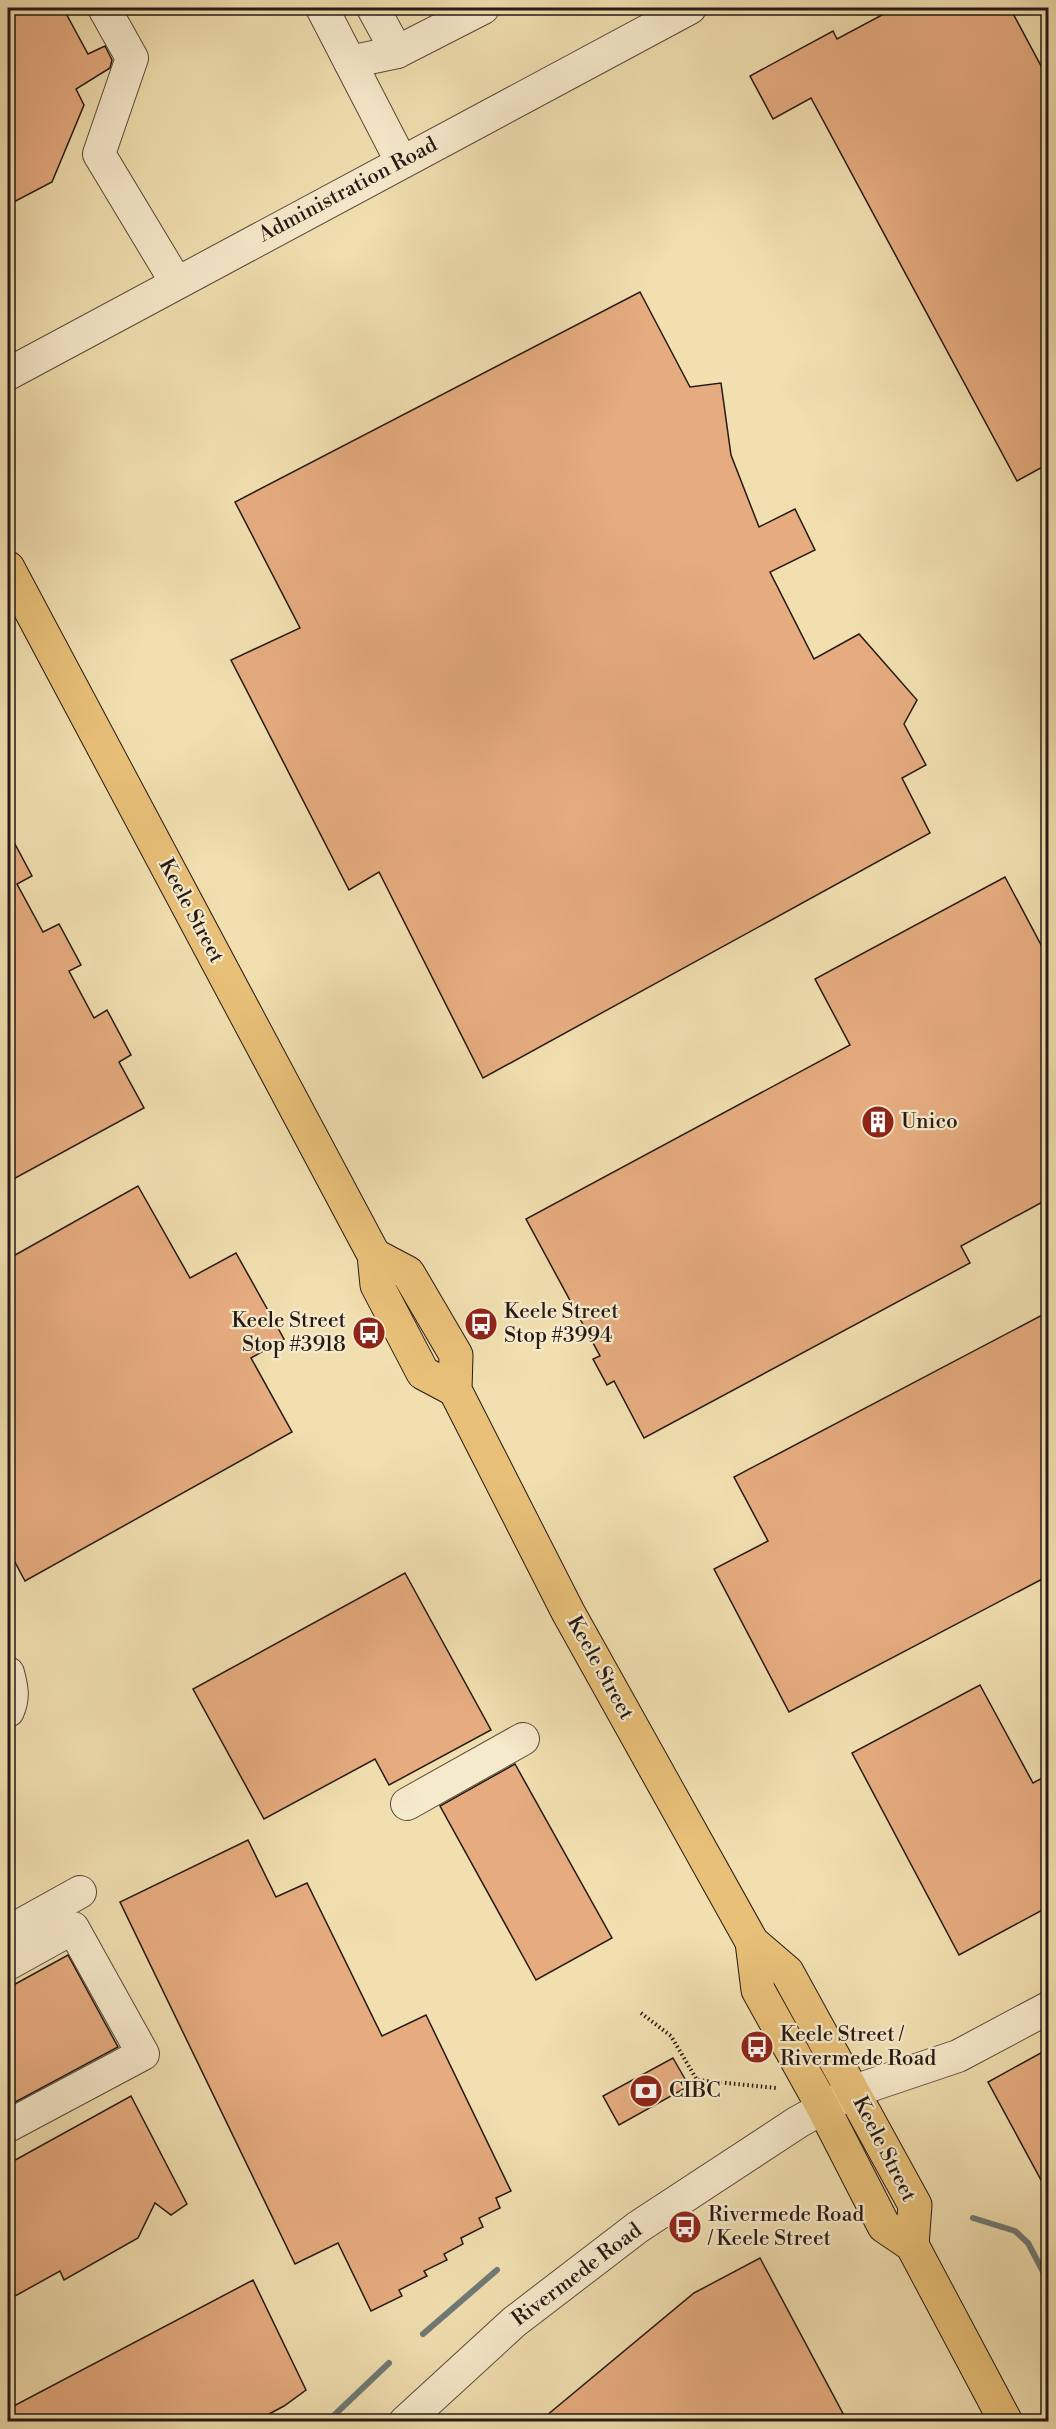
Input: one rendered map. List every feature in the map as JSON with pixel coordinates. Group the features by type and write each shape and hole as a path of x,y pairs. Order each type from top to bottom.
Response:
{"main road":[{"name":"Keele Street","path":"8,568 374,1255 377,1285 423,1373 455,1390 568,1612 752,1942 787,1972 854,2091 915,2205 912,2245"},
{"name":"Keele Street","path":"752,1942 758,1990 823,2107 884,2226 912,2245 1006,2421"}],"street":[{"path":"104,8 132,58 99,154 176,282"},
{"path":"322,8 401,161"},
{"path":"373,8 397,52"},
{"path":"350,62 397,52 483,8"},
{"name":"Administration Road","path":"8,374 401,161 690,8"},
{"path":"8,1673 12,1699 8,1711"},
{"path":"407,1804 523,1740"},
{"path":"8,1932 80,1892"},
{"path":"8,1964 73,1928 143,2054 8,2126"},
{"name":"Rivermede Road","path":"405,2421 514,2322 638,2227 823,2107 854,2091 958,2056 1048,2008"}],"path":[{"path":"641,2013 671,2036 697,2080 776,2088"}],"building":[{"path":"8,8 63,8 88,54 105,46 112,60 110,68 76,89 84,105 52,182 8,205"},
{"path":"895,8 1010,8 1048,79 1048,464 1017,481 811,98 773,119 750,76 833,31 837,39"},
{"path":"640,292 690,387 721,383 731,455 759,527 795,509 815,550 770,572 814,659 859,634 917,700 904,724 926,765 902,778 930,833 483,1078 379,872 349,890 231,660 300,628 235,502"},
{"path":"8,831 32,876 17,884 43,932 59,924 81,965 69,971 94,1018 107,1010 131,1055 119,1062 144,1108 8,1182"},
{"name":"Unico","path":"1005,877 1048,958 1048,1199 961,1246 970,1263 644,1438 614,1381 607,1385 593,1359 600,1356 526,1219 850,1045 815,979"},
{"path":"138,1186 190,1278 236,1253 284,1339 251,1358 292,1432 25,1581 8,1549 8,1259"},
{"path":"1048,1312 1048,1576 789,1712 714,1569 768,1541 734,1477"},
{"path":"405,1573 491,1730 389,1785 375,1759 264,1819 193,1689"},
{"path":"980,1685 1033,1783 1048,1775 1048,1907 959,1955 852,1753"},
{"path":"515,1764 612,1938 536,1980 440,1806"},
{"path":"248,1840 276,1897 307,1883 382,2036 426,2015 511,2191 496,2198 500,2208 479,2218 483,2227 461,2238 463,2244 444,2254 447,2260 424,2271 427,2276 399,2290 402,2296 371,2311 338,2243 295,2264 120,1902"},
{"path":"68,1955 118,2047 8,2106 8,1988"},
{"path":"1048,2049 1048,2193 988,2082"},
{"name":"CIBC","path":"673,2058 689,2086 619,2125 603,2096"},
{"path":"131,2096 187,2204 171,2215 155,2203 138,2238 64,2280 60,2271 8,2300 8,2164"},
{"path":"760,2258 847,2421 540,2421 694,2293"},
{"path":"253,2280 306,2390 284,2406 256,2421 8,2421 8,2409"}],"waterway":[{"path":"973,2218 1015,2231 1028,2243 1048,2281"},
{"path":"423,2334 497,2270"},
{"path":"327,2422 389,2363"}],"place":[{"name":"Unico","path":"878,1122"},
{"name":"Keele Street Stop #3994","path":"481,1324"},
{"name":"Keele Street Stop #3918","path":"369,1333"},
{"name":"Keele Street / Rivermede Road","path":"757,2047"},
{"name":"CIBC","path":"646,2091"},
{"name":"Rivermede Road / Keele Street","path":"685,2227"}]}
